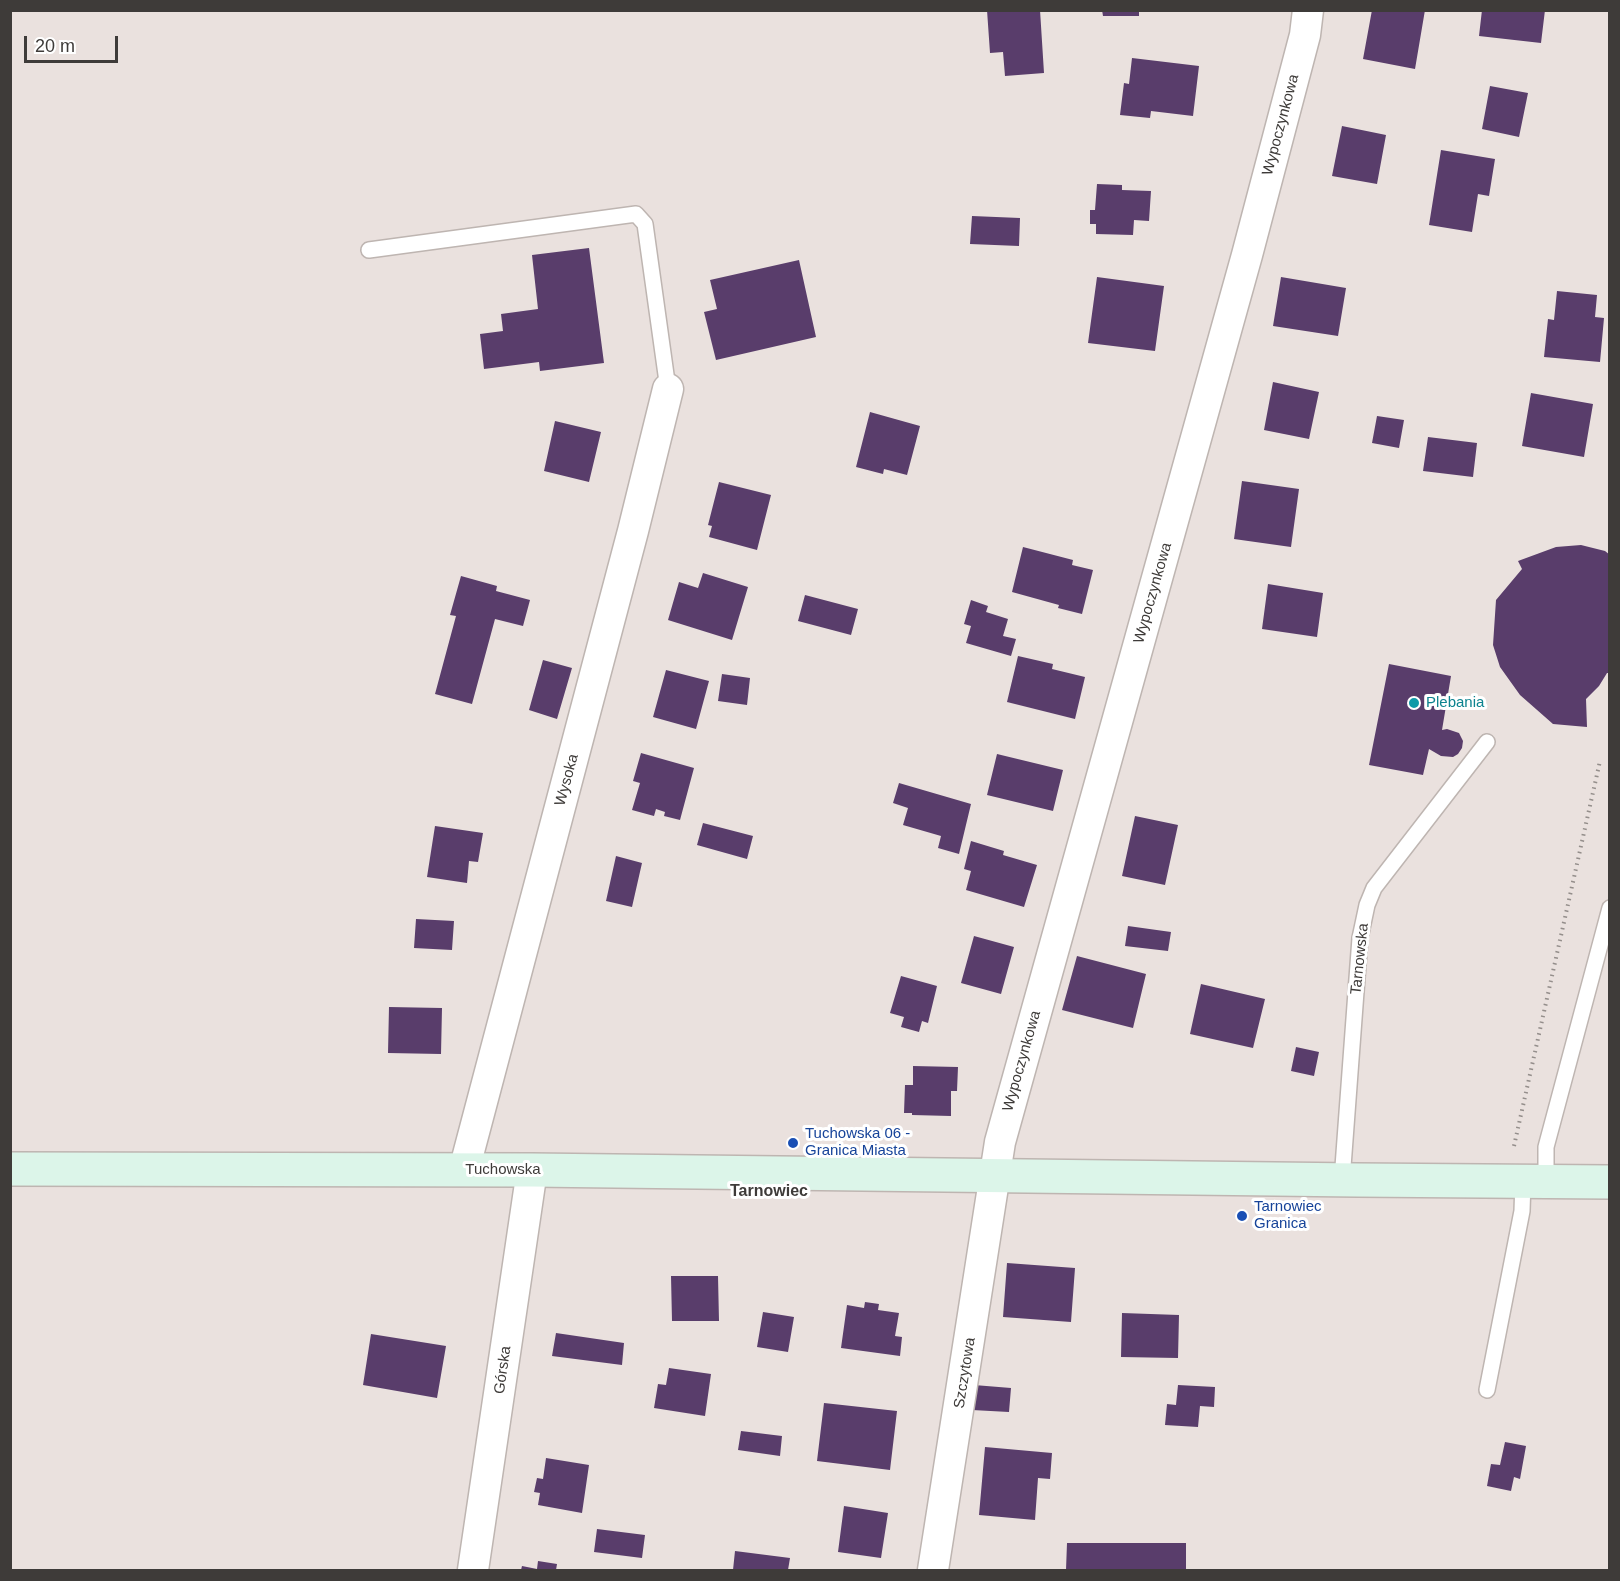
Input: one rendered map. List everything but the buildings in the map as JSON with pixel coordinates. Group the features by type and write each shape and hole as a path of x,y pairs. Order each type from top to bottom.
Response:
{"main road":[{"name":"Tuchowska","path":"10,1169 532,1170 996,1175"},
{"path":"996,1175 1610,1182"}],"street":[{"name":"Wypoczynkowa","path":"996,1175 1000,1142 1248,255 1305,34 1308,10"},
{"name":"Wysoka","path":"464,1170 633,531 668,389"},
{"name":"Górska","path":"473,1570 532,1170"},
{"name":"Szczytowa","path":"933,1570 996,1175"}],"lane":[{"path":"369,250 636,214 645,224 668,389"},
{"name":"Tarnowska","path":"1342,1180 1360,938 1367,905 1374,888 1487,742"},
{"path":"1487,1390 1522,1211 1546,1147 1610,908"}],"path":[{"path":"1514,1146 1600,760"}],"place":[{"name":"Plebania","path":"1414,703"},
{"name":"Tuchowska 06 - Granica Miasta","path":"793,1143"},
{"name":"Tarnowiec Granica","path":"1242,1216"}],"district":[{"name":"Tarnowiec","path":"769,1192"}]}
